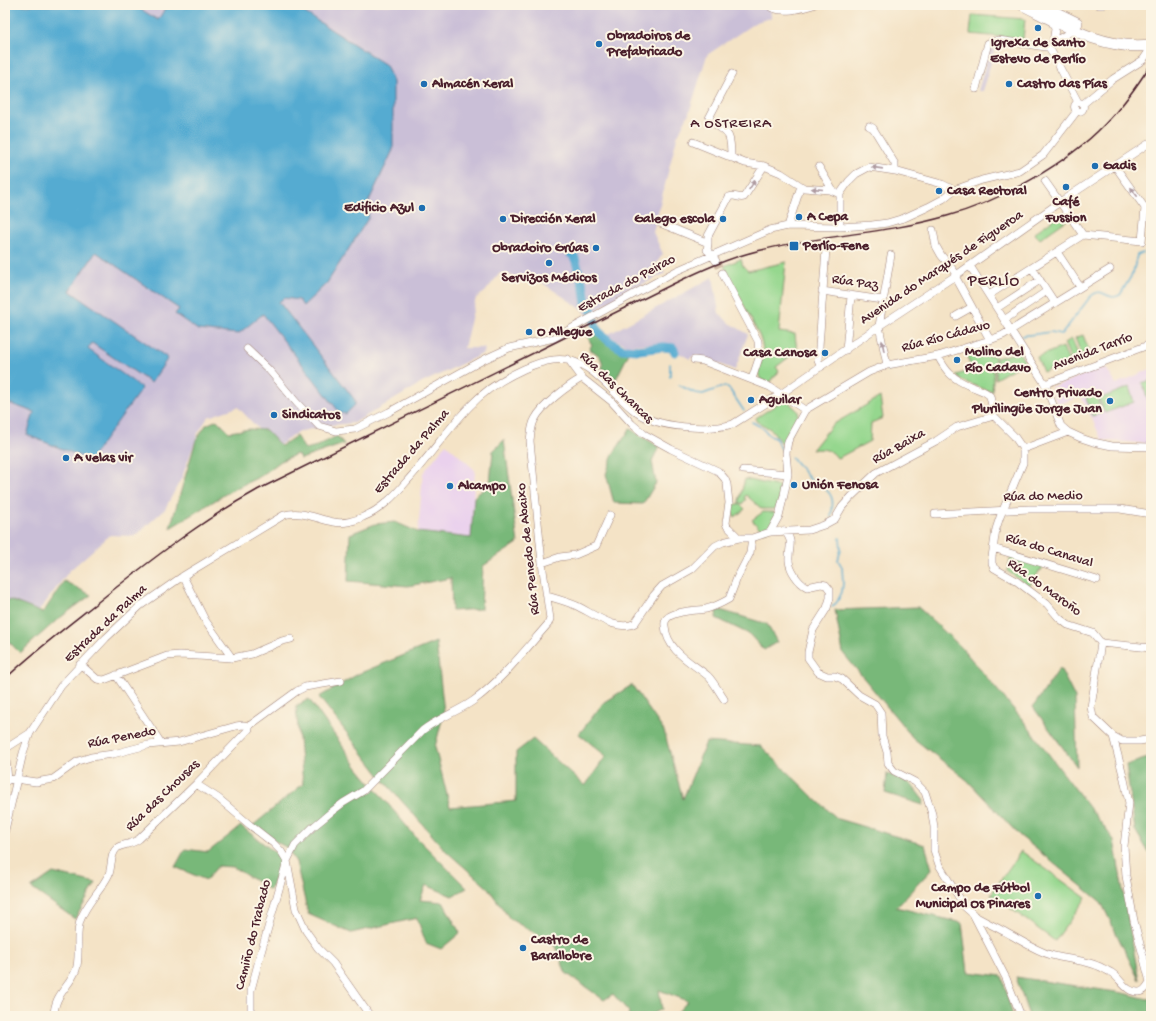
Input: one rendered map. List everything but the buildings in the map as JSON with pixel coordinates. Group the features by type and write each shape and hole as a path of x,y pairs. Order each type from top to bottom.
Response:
{"highway":[{"path":"1023,5 1074,30 1103,41 1122,45 1148,44"},
{"path":"1040,5 1083,26 1104,34 1148,44"}],"street":[{"path":"782,5 772,8 780,11 796,10 813,5"},
{"path":"1098,5 1103,5"},
{"path":"1050,19 1055,29 1051,44 1080,103 1113,79 1143,60 1148,44"},
{"path":"976,89 988,43 998,40 1043,47 1051,44 1074,30"},
{"path":"731,158 731,141 727,132 710,121 709,118 732,74"},
{"name":"Estrada do Peirao","path":"247,349 270,370 319,426 336,431 355,429 402,406 509,348 554,338 676,271 714,258 770,230 788,226 840,227 872,225 904,218 943,199 954,190 982,180 1011,174 1028,166 1043,155 1077,111 1074,107 1080,103"},
{"path":"869,126 873,128 895,164 895,171"},
{"path":"693,142 745,163 764,166 781,173 808,189 836,193"},
{"name":"Avenida do Marqués de Figueroa","path":"747,416 822,367 879,326 956,276 1060,202 1151,142"},
{"path":"714,258 707,250 708,236 729,197 744,197 764,166"},
{"path":"989,295 1083,235 1142,241 1145,208 1115,166"},
{"path":"820,167 836,193 840,227"},
{"path":"836,193 852,177 869,167 895,171 942,184 954,190"},
{"path":"1045,181 1083,235"},
{"path":"788,226 801,186"},
{"path":"660,223 708,243"},
{"path":"933,230 936,246 956,276 990,340"},
{"path":"822,367 818,361 826,250"},
{"path":"1057,252 1080,287"},
{"path":"887,365 879,326 891,255"},
{"path":"970,266 1045,384 1061,426 1068,432 1087,440 1112,446 1151,447"},
{"path":"1032,268 1055,303"},
{"name":"Rúa Río Cádavo","path":"805,410 869,372 887,365 938,356 990,340 1012,330 1110,269"},
{"path":"722,273 758,341 759,358 752,379"},
{"path":"997,308 1040,280"},
{"name":"Rúa Paz","path":"822,291 883,300"},
{"path":"1004,320 1047,291"},
{"path":"846,350 851,296"},
{"path":"956,316 972,307"},
{"name":"Avenida Tarrío","path":"1045,384 1151,344"},
{"path":"938,356 945,370 956,379 985,391 990,396 994,416 1014,436 1024,449 1068,432"},
{"name":"Rúa das Chancas","path":"567,359 582,378 611,402 644,434 677,452 718,471 725,479 727,484 728,503 726,523 727,526 739,538"},
{"name":"Estrada da Palma","path":"5,830 16,780 30,733 61,686 80,664 140,606 183,576 284,515 298,513 334,523 344,523 359,519 373,512 394,495 470,406 490,388 514,374 540,362 567,359 581,364 593,372 637,413 659,423 682,426 726,426 733,424 747,416"},
{"path":"694,360 703,361 770,387 805,410 788,441 786,453 788,474 779,516 770,532"},
{"name":"Rúa Penedo de Abaixo","path":"286,861 295,845 313,827 343,803 363,792 423,730 473,701 515,662 548,624 550,619 542,563 530,440 531,430 535,417 563,389 582,378"},
{"name":"Rúa Baixa","path":"752,538 770,532 809,530 824,525 834,518 852,496 876,473 936,441 957,426 994,416"},
{"name":"Rúa do Maroño","path":"1024,449 1023,463 996,529 992,557 994,568 1015,580 1047,604 1059,618 1068,625 1092,634 1101,643"},
{"path":"743,470 788,474"},
{"name":"Rúa do Medio","path":"935,514 1029,508 1120,509 1151,514"},
{"path":"542,563 560,557 575,555 596,546 610,515"},
{"path":"784,531 791,541 789,561 797,579 807,587 821,584 826,585 830,590 830,598 827,608 813,630 808,658 818,672 827,676 836,676 842,679 859,695 875,704 881,713 882,736 887,752 888,763 894,771 922,787 925,792 932,814 934,827 934,850 940,866 965,907 990,925 1034,949 1096,965 1113,974 1126,987 1133,991 1140,992 1146,989 1150,982 1134,921 1126,876 1124,846 1128,803 1124,779 1113,736"},
{"path":"547,596 578,606 600,619 618,625 631,625 635,623 648,602 662,586 692,569 715,546 723,542 739,538 752,538 750,553 728,599 712,607 690,610 671,615 666,619 665,623 667,638 670,644 698,670 709,677 724,699"},
{"name":"Rúa do Canaval","path":"993,548 1097,580"},
{"path":"183,576 205,620 232,658"},
{"path":"80,664 97,679 104,680 167,656 180,655 232,658 252,654 282,641 291,639"},
{"path":"1151,648 1101,643 1091,707 1093,717 1113,736 1122,741 1140,741 1151,739"},
{"path":"116,675 160,743"},
{"path":"249,726 297,691 305,687 341,681"},
{"name":"Rúa Penedo","path":"7,781 16,780 36,782 53,779 78,761 91,757 113,754 148,745 179,742 236,726 249,726"},
{"name":"Rúa das Chousas","path":"54,1016 56,1002 76,970 79,929 82,917 108,876 113,854 116,848 132,844 139,839 196,784 249,729 249,726"},
{"path":"7,781 5,749 30,733"},
{"path":"196,784 218,798 273,842 281,851 286,861 296,908 306,930 318,948 333,963 370,1016"},
{"name":"Camiño do Trabado","path":"251,1016 251,990 286,861"},
{"path":"973,914 1006,978 1021,1016"}],"shaded area":[{"path":"134,5 167,5 158,20"},
{"path":"293,5 771,5 771,18 756,22 707,55 689,113 677,137 653,232 663,254 655,265 666,273 626,292 588,315 541,282 500,273 485,292 476,298 464,348 485,348 484,353 422,383 354,423 331,425 297,432 276,448 238,407 208,417 198,433 182,477 165,509 135,536 110,535 69,571 39,611 5,634 5,402 34,412 27,435 92,343 151,383 70,290 96,252 179,309 176,314 367,205 393,82 386,65"},
{"path":"991,43 996,44 983,91 978,91"},
{"path":"713,277 719,313 728,322 748,334 735,370 699,356 691,357 690,359 677,352 671,343 627,345 607,335"},
{"name":"Centro Privado Plurilingüe Jorge Juan","path":"1102,367 1103,369 1106,368 1116,384 1151,369 1151,444 1102,440 1081,396 1057,405 1051,387"},
{"path":"446,444 475,470 471,538 418,532 423,473"}],"green space":[{"path":"972,15 1025,19 1023,39 970,34"},
{"path":"1059,215 1061,217 1064,216 1067,220 1040,239 1034,233"},
{"path":"741,259 743,266 748,271 786,262 779,332 795,334 797,351 776,367 779,371 775,377 773,377 771,382 761,380 759,369 763,352 761,341 724,266"},
{"path":"594,330 611,347 629,353 616,379 602,368 602,361 599,356 589,349 592,345 587,336"},
{"path":"1083,335 1090,353 1082,356 1075,338"},
{"path":"1072,339 1079,357 1071,360 1064,343"},
{"path":"982,347 983,353 989,356 995,356 992,392 963,381 956,375 972,370 965,351"},
{"path":"1063,347 1069,362 1043,372 1037,357"},
{"path":"1019,352 1025,362 995,379 996,358"},
{"path":"1151,380 1151,399 1148,400 1142,383"},
{"path":"1129,387 1134,402 1105,413 1099,399"},
{"path":"1096,394 1102,413 1092,416 1086,398"},
{"path":"880,397 883,418 871,423 870,441 837,458 835,455 826,450 812,450 832,425"},
{"path":"785,399 798,411 798,415 794,428 783,443 772,430 756,421 756,418"},
{"path":"217,420 229,432 250,429 266,430 281,446 296,436 305,449 317,446 337,436 344,444 301,459 297,454 281,461 261,476 232,490 170,528 196,440 206,425"},
{"path":"630,429 659,447 652,461 656,483 643,504 614,503 606,474 613,454"},
{"path":"504,440 518,543 483,566 481,609 452,611 451,578 408,586 348,581 350,534 375,524 395,522 418,532 471,538 474,497 490,484 493,451"},
{"path":"745,479 781,487 778,507 774,509 762,509 746,495 744,498 746,499 742,504 739,503"},
{"path":"730,503 741,505 745,509 735,517 730,507"},
{"path":"763,512 773,512 776,516 767,530 763,532 752,520"},
{"path":"1011,557 1043,566 1029,586 1007,571"},
{"path":"64,581 91,595 57,620 20,653 8,641 5,642 5,602 10,600 43,613"},
{"path":"918,607 961,647 1022,719 1114,840 1139,980 1101,902 1019,835 967,780 913,738 843,653 835,610"},
{"path":"717,609 767,624 777,642 764,650 749,634 716,618"},
{"path":"436,642 444,712 435,747 450,807 516,801 516,752 533,739 585,786 606,756 579,734 604,702 632,685 664,731 683,799 706,742 761,746 838,819 925,845 932,869 896,907 962,923 968,972 1002,976 1013,1016 674,1016 688,1001 659,990 662,1009 649,1016 628,1016 629,1012 613,994 604,1000 566,973 554,944 510,919 488,888 446,851 384,781 319,697 358,674"},
{"path":"1060,668 1075,698 1077,767 1033,707"},
{"path":"309,699 358,768 414,835 467,888 452,896 426,885 420,900 443,902 460,933 441,949 426,943 417,918 351,933 308,914 296,862 286,847 250,828 303,784 296,706"},
{"path":"1151,757 1151,853 1149,853 1135,830 1126,765"},
{"path":"887,773 911,784 924,801 923,805 885,793"},
{"path":"241,826 282,858 270,890 233,867 218,866 206,880 175,867 185,849 208,852"},
{"name":"Campo de Fútbol Municipal Os Pinares","path":"1021,851 1086,898 1055,941 991,894"},
{"path":"53,873 96,883 75,919 31,888"},
{"path":"1016,977 1123,993 1148,999 1151,998 1151,1016 1029,1016"}],"water":[{"path":"5,5 134,5 158,20 167,5 293,5 386,65 393,82 393,150 367,205 369,217 327,283 303,306 299,300 284,298 279,302 355,400 355,405 346,414 340,413 263,314 238,334 198,330 175,314 179,309 96,252 70,291 168,358 151,383 92,343 88,349 142,388 90,460 27,435 34,412 5,402"}],"waterway":[{"path":"1146,252 1151,249"},
{"path":"1021,336 1051,332 1062,334 1090,297 1094,294 1100,292 1113,297 1120,295 1133,273 1137,255 1143,253"},
{"path":"571,254 574,255 584,289 586,304 591,309 597,330 609,341 622,349 639,350 663,347 673,348 675,352"},
{"path":"670,364 670,377"},
{"path":"887,370 913,364"},
{"path":"679,385 695,393 703,394 725,386 730,390 744,411"},
{"path":"752,422 763,428 768,434 776,439 782,450"},
{"path":"791,458 816,485 828,491 832,498 833,505 831,517"},
{"path":"832,607 837,602 842,592 842,567 838,560 841,549 840,538"}],"tunnel":[{"path":"716,261 722,273"}],"railway":[{"path":"5,679 58,633 166,549 220,512 259,489 693,274 714,265 746,254 805,241 876,231 924,222 967,210 1010,191 1052,167 1090,139 1124,103 1151,64"}],"place":[{"name":"Igrexa de Santo Estevo de Perlío","path":"1038,28"},
{"name":"Obradoiros de Prefabricado","path":"599,44"},
{"name":"Almacén Xeral","path":"424,84"},
{"name":"Castro das Pías","path":"1009,84"},
{"name":"Gadis","path":"1095,166"},
{"name":"Café Fussion","path":"1066,187"},
{"name":"Casa Rectoral","path":"939,191"},
{"name":"Edificio Azul","path":"422,208"},
{"name":"A Cepa","path":"799,217"},
{"name":"Dirección Xeral","path":"503,219"},
{"name":"Galego escola","path":"723,219"},
{"name":"Perlío-Fene","path":"794,246"},
{"name":"Obradoiro Grúas","path":"596,248"},
{"name":"Servizos Médicos","path":"549,263"},
{"name":"O Allegue","path":"529,332"},
{"name":"Casa Canosa","path":"825,353"},
{"name":"Molino del Río Cadavo","path":"957,360"},
{"name":"Aguilar","path":"751,400"},
{"name":"Centro Privado Plurilingüe Jorge Juan","path":"1110,401"},
{"name":"Sindicatos","path":"274,415"},
{"name":"A velas vir","path":"66,458"},
{"name":"Unión Fenosa","path":"794,485"},
{"name":"Alcampo","path":"450,486"},
{"name":"Campo de Fútbol Municipal Os Pinares","path":"1038,896"},
{"name":"Castro de Barallobre","path":"523,948"}],"district":[{"name":"A OSTREIRA","path":"731,124"},
{"name":"PERLÍO","path":"994,282"}]}
